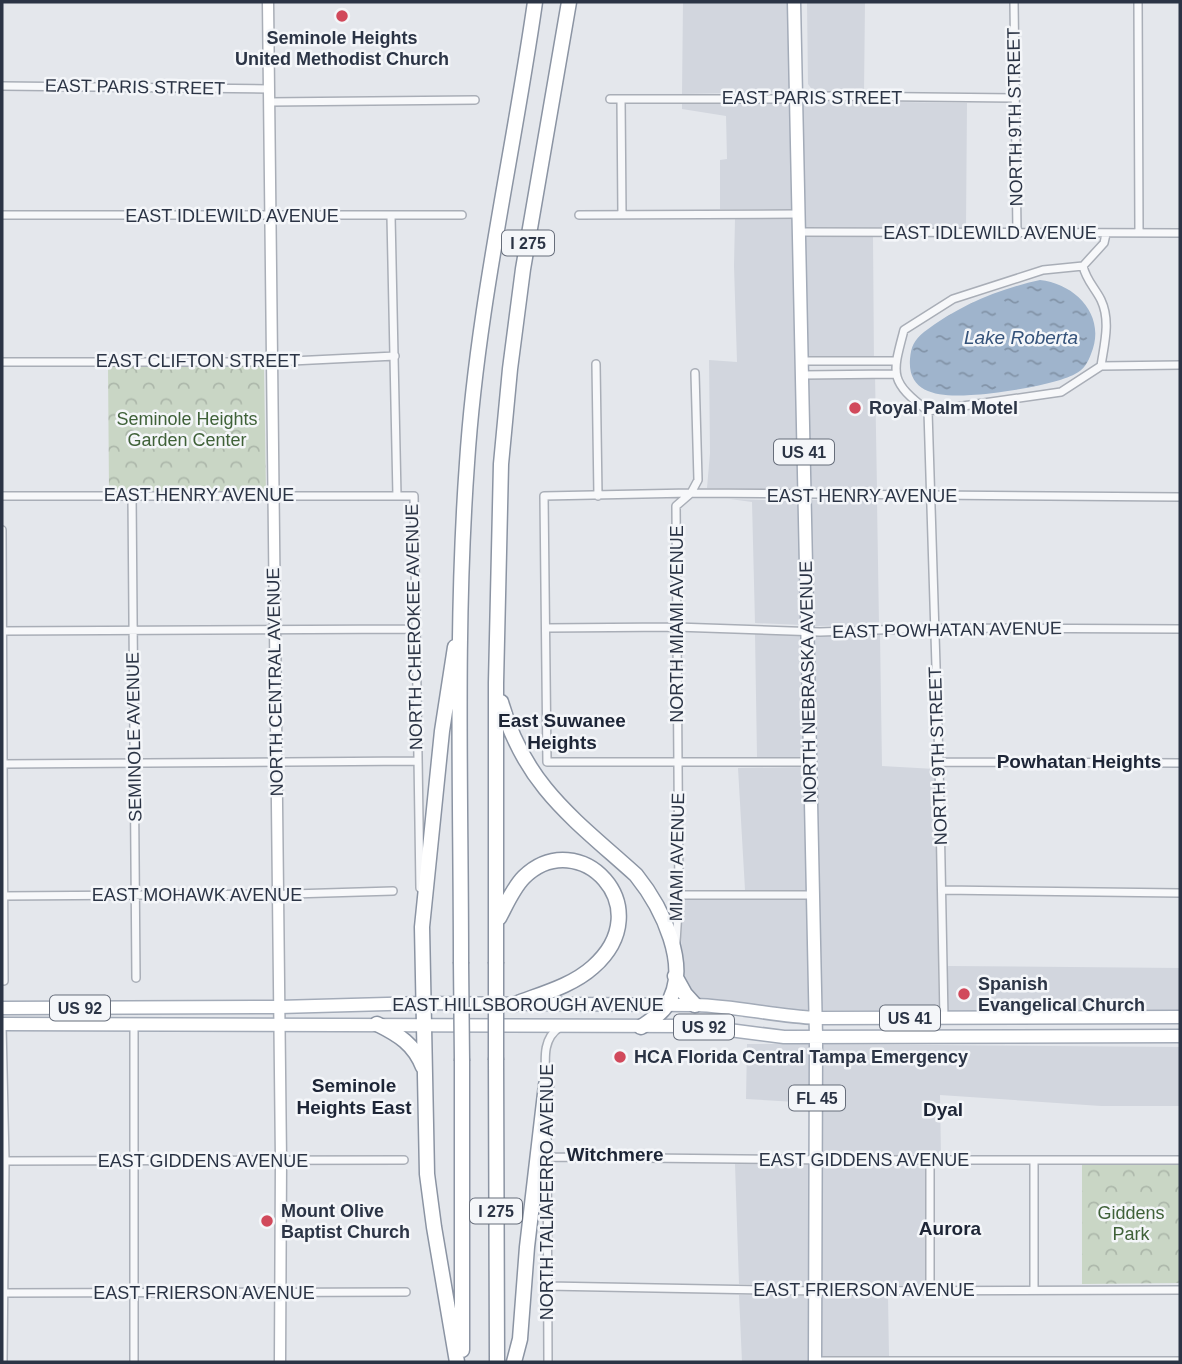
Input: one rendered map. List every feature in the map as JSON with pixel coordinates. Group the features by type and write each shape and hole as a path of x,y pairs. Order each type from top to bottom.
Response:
{"highway":[{"name":"I 275","path":"459,1362 462,1060 461,615 467,463 489,268 535,2"},
{"name":"I 275","path":"498,1362 496,683 499,512 510,369 523,269 569,2"},
{"path":"459,1362 430,1200 426,1147 426,1026 422,927 442,731 461,615"},
{"path":"496,683 509,727 534,777 566,811 636,875 647,888 661,914 675,951 676,976 667,1005 640,1027"},
{"path":"496,923 522,880 537,868 555,862 574,862 592,869 608,884 618,906 619,922 614,941 594,966 573,981 515,1004"},
{"path":"676,976 685,994 695,1005"},
{"path":"377,1024 410,1044 425,1074"},
{"path":"514,1362 520,1339 527,1247 546,1085"}],"main road":[{"name":"NORTH NEBRASKA AVENUE","path":"794,2 816,1018 818,1160 815,1362"},
{"name":"EAST HILLSBOROUGH AVENUE","path":"2,1008 279,1007 423,1003 695,1005 724,1006 767,1014 816,1018 1180,1017"},
{"path":"1058,1037 1065,1027 1116,1025 1129,1017"},
{"name":"EAST HILLSBOROUGH AVENUE","path":"2,1024 278,1023 707,1027 784,1037 1180,1036"}],"street":[{"name":"NORTH CENTRAL AVENUE","path":"268,2 281,1161 280,1362"},
{"name":"NORTH 9TH STREET","path":"1014,2 1017,232"},
{"path":"1138,2 1139,233"},
{"name":"EAST PARIS STREET","path":"2,86 269,89"},
{"name":"EAST PARIS STREET","path":"610,99 1015,98"},
{"path":"621,99 622,215"},
{"path":"269,102 475,100"},
{"path":"579,215 799,214"},
{"name":"EAST IDLEWILD AVENUE","path":"2,215 462,215"},
{"name":"NORTH CHEROKEE AVENUE","path":"391,216 397,496 414,496 416,761 422,927"},
{"name":"EAST IDLEWILD AVENUE","path":"799,232 1180,233"},
{"path":"1106,233 1104,243 1083,266 1043,270 953,299 904,330 896,360 896,374 904,393 928,411 1061,392 1101,366 1180,365"},
{"path":"1083,266 1085,275 1102,302 1107,324 1101,366"},
{"name":"EAST CLIFTON STREET","path":"2,362 271,362 395,356"},
{"path":"801,360 896,360"},
{"path":"596,365 598,496"},
{"name":"NORTH MIAMI AVENUE","path":"678,762 676,506 691,493 698,480 695,373"},
{"path":"802,374 896,374"},
{"name":"NORTH 9TH STREET","path":"928,411 944,1018"},
{"name":"EAST HENRY AVENUE","path":"545,628 544,496 691,493 1180,497"},
{"name":"SEMINOLE AVENUE","path":"132,495 136,978"},
{"name":"EAST HENRY AVENUE","path":"2,496 397,496"},
{"path":"2,530 4,981"},
{"name":"EAST POWHATAN AVENUE","path":"545,628 676,627 807,631 934,628 1180,629"},
{"path":"545,628 547,762 810,762"},
{"path":"2,631 415,629"},
{"path":"2,764 416,761"},
{"name":"MIAMI AVENUE","path":"675,951 679,895 678,762"},
{"path":"939,762 1180,763"},
{"path":"942,890 1180,893"},
{"name":"EAST MOHAWK AVENUE","path":"3,896 278,895 393,891"},
{"path":"679,895 813,895"},
{"path":"2,1024 3,1362"},
{"path":"134,1025 134,1362"},
{"name":"NORTH TALIAFERRO AVENUE","path":"548,1362 547,1041 560,1027"},
{"name":"EAST GIDDENS AVENUE","path":"548,1157 930,1161 1180,1160"},
{"name":"EAST GIDDENS AVENUE","path":"4,1161 404,1160"},
{"path":"1034,1160 1034,1290"},
{"path":"930,1161 930,1290"},
{"name":"EAST FRIERSON AVENUE","path":"547,1286 816,1291 1180,1290"},
{"name":"EAST FRIERSON AVENUE","path":"2,1293 406,1292"},
{"path":"815,1362 1180,1362"}],"shaded area":[{"path":"683,2 790,2 792,92 682,94"},
{"path":"807,2 865,2 864,93 813,91 808,84"},
{"path":"792,102 794,209 720,209 720,160 727,159 726,116 682,109 682,104"},
{"path":"801,102 967,103 966,227 804,227"},
{"path":"735,219 794,219 800,490 707,488 710,453 709,360 737,362"},
{"path":"804,237 873,237 874,363 806,364"},
{"path":"806,374 875,374 877,490 809,490"},
{"path":"730,499 800,501 802,625 755,623 752,502"},
{"path":"809,500 877,501 879,625 812,626"},
{"path":"755,634 803,635 806,757 757,757"},
{"path":"880,635 882,766 935,769 939,1010 820,1010 812,636"},
{"path":"806,767 808,890 745,890 738,768"},
{"path":"683,900 808,900 811,1010 696,1000 683,981"},
{"path":"948,966 1180,968 1180,1010 948,1010"},
{"path":"747,1044 812,1044 813,1103 746,1099"},
{"path":"821,1044 1180,1047 1180,1106 1101,1106 940,1095 941,1156 822,1155"},
{"path":"735,1164 813,1165 811,1286 739,1284"},
{"path":"822,1165 925,1166 926,1285 820,1286"},
{"path":"739,1295 811,1296 811,1362 742,1362"},
{"path":"820,1296 888,1296 889,1356 820,1356"}],"green space":[{"name":"Seminole Heights Garden Center","path":"108,367 264,367 266,492 109,492"},
{"name":"Giddens Park","path":"1082,1164 1180,1164 1180,1283 1082,1284"}],"water":[{"name":"Lake Roberta","path":"1040,280 1065,288 1076,295 1091,315 1095,340 1089,360 1081,370 1066,378 1040,385 971,395 929,392 914,381 911,351 915,341 924,332 979,300"}],"place":[{"name":"Seminole Heights United Methodist Church","path":"342,16"},
{"name":"Royal Palm Motel","path":"855,408"},
{"name":"Spanish Evangelical Church","path":"964,994"},
{"name":"HCA Florida Central Tampa Emergency","path":"620,1057"},
{"name":"Mount Olive Baptist Church","path":"267,1221"}],"district":[{"name":"East Suwanee Heights","path":"562,731"},
{"name":"Powhatan Heights","path":"1079,761"},
{"name":"Seminole Heights East","path":"354,1096"},
{"name":"Dyal","path":"943,1109"},
{"name":"Witchmere","path":"615,1154"},
{"name":"Aurora","path":"950,1228"}]}
